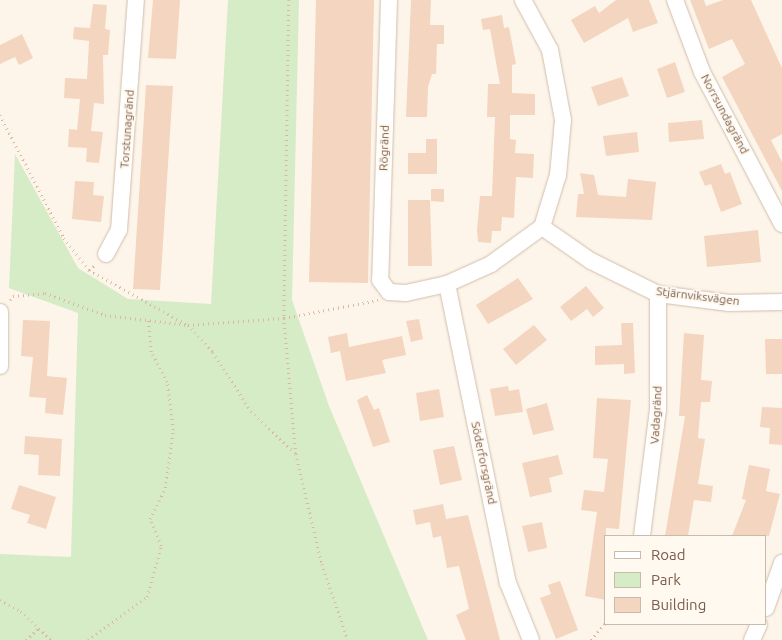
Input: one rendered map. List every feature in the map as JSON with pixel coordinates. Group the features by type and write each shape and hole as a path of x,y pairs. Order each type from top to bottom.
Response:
{"street":[{"name":"Torstunagränd","path":"106,254 120,230 136,0"},
{"name":"Rögränd","path":"389,0 380,280 389,292"},
{"path":"389,292 406,293 447,284 491,264 542,227 558,175 562,120 550,50 523,0"},
{"name":"Norrsundagränd","path":"675,0 702,72 782,224"},
{"name":"Stjärnviksvägen","path":"542,227 591,260 658,294 729,303 782,302"},
{"name":"Söderforsgränd","path":"447,284 508,583 531,640"},
{"name":"Vadagränd","path":"642,535 658,410 658,294"},
{"path":"0,366 1,313"},
{"path":"767,605 782,563"},
{"path":"752,640 759,625"}],"path":[{"path":"289,0 284,318 296,454 322,564 348,640"},
{"path":"0,115 64,238 89,270 188,325 213,352 251,411 296,454"},
{"path":"89,270 106,254"},
{"path":"1,313 13,296 45,293 106,315 188,325 284,318 373,303 389,292"},
{"path":"88,640 147,597 160,546 150,519 164,488 173,430 167,382 151,352 148,320"},
{"path":"0,600 21,611 51,640"},
{"path":"591,640 604,624"},
{"path":"26,640 38,628"}],"green space":[{"path":"228,0 299,0 292,300 329,406 428,640 0,640 0,554 71,557 78,313 9,288 15,154 78,268 128,299 211,304"}],"building":[{"path":"153,0 180,0 176,59 148,58"},
{"path":"316,0 374,0 368,283 309,282"},
{"path":"411,0 431,0 430,25 444,25 444,44 437,44 436,74 432,74 428,87 427,117 406,117"},
{"path":"616,0 649,0 658,23 633,32 628,18 584,43 571,20 595,6 599,13"},
{"path":"690,0 704,0 706,6 723,0 751,0 782,68 782,134 771,140 782,162 782,191 722,77 745,64 732,39 709,49"},
{"path":"93,4 107,5 105,29 110,30 108,55 103,55 104,104 94,103 91,131 103,132 99,163 86,162 87,148 68,147 69,129 77,130 80,99 64,98 65,78 87,79 89,41 73,39 74,27 90,28"},
{"path":"502,15 504,28 509,27 516,64 512,65 512,93 535,94 535,115 510,115 510,139 516,140 515,153 534,154 533,178 516,177 514,218 502,217 501,231 492,231 491,243 478,242 477,230 480,196 492,196 495,117 487,117 488,84 500,84 490,29 483,30 481,19"},
{"path":"22,34 33,58 19,65 15,57 0,64 0,45"},
{"path":"675,62 685,92 667,98 657,69"},
{"path":"622,77 629,96 598,106 591,87"},
{"path":"146,85 173,86 160,290 133,289"},
{"path":"702,120 704,139 669,142 668,123"},
{"path":"637,132 639,152 606,156 603,136"},
{"path":"426,139 437,139 437,174 408,174 408,153 426,153"},
{"path":"721,164 725,174 730,172 742,204 721,212 711,184 705,186 699,172"},
{"path":"580,173 594,175 598,195 626,197 628,179 656,182 652,220 576,217 578,194 584,194"},
{"path":"75,181 94,182 93,195 104,196 101,222 72,219"},
{"path":"431,189 444,189 444,202 431,201"},
{"path":"408,200 430,200 432,266 408,266"},
{"path":"758,230 761,262 707,267 704,236"},
{"path":"518,278 533,299 488,324 476,305"},
{"path":"586,286 604,308 593,317 587,309 571,321 560,307"},
{"path":"419,319 423,339 411,342 406,321"},
{"path":"23,320 50,321 47,376 67,378 63,415 45,413 46,398 29,397 33,357 21,356"},
{"path":"621,323 633,323 635,373 624,374 624,364 595,365 595,346 622,345"},
{"path":"534,325 547,340 516,365 503,349"},
{"path":"347,333 349,347 402,336 406,355 382,360 386,373 346,381 340,351 331,353 328,337"},
{"path":"684,333 704,335 701,380 712,381 710,402 701,402 698,438 705,439 698,484 713,486 711,502 694,500 688,535 665,535 685,416 679,416"},
{"path":"765,339 782,339 782,374 766,374"},
{"path":"508,386 509,391 519,389 523,412 495,416 490,389"},
{"path":"439,389 444,417 420,421 416,393"},
{"path":"367,395 374,410 379,408 390,442 373,447 357,400"},
{"path":"597,398 631,400 619,529 606,528 606,535 604,535 604,600 585,596 597,512 581,510 584,490 604,492 608,459 593,458"},
{"path":"547,403 554,430 533,435 526,409"},
{"path":"762,407 782,408 782,445 769,444 770,428 760,427"},
{"path":"25,436 62,439 60,476 38,475 39,455 24,454"},
{"path":"454,446 462,480 440,485 433,450"},
{"path":"558,455 563,474 549,478 552,492 530,497 522,463"},
{"path":"749,465 770,469 766,491 780,494 769,536 732,535 746,500 742,499"},
{"path":"19,485 56,497 46,529 27,523 30,515 11,509"},
{"path":"443,504 446,519 468,515 500,640 466,640 456,615 469,609 459,566 447,568 441,536 433,538 430,522 416,525 413,510"},
{"path":"542,522 547,548 528,552 522,526"},
{"path":"560,581 578,630 556,639 540,598 551,594 548,585"}]}
